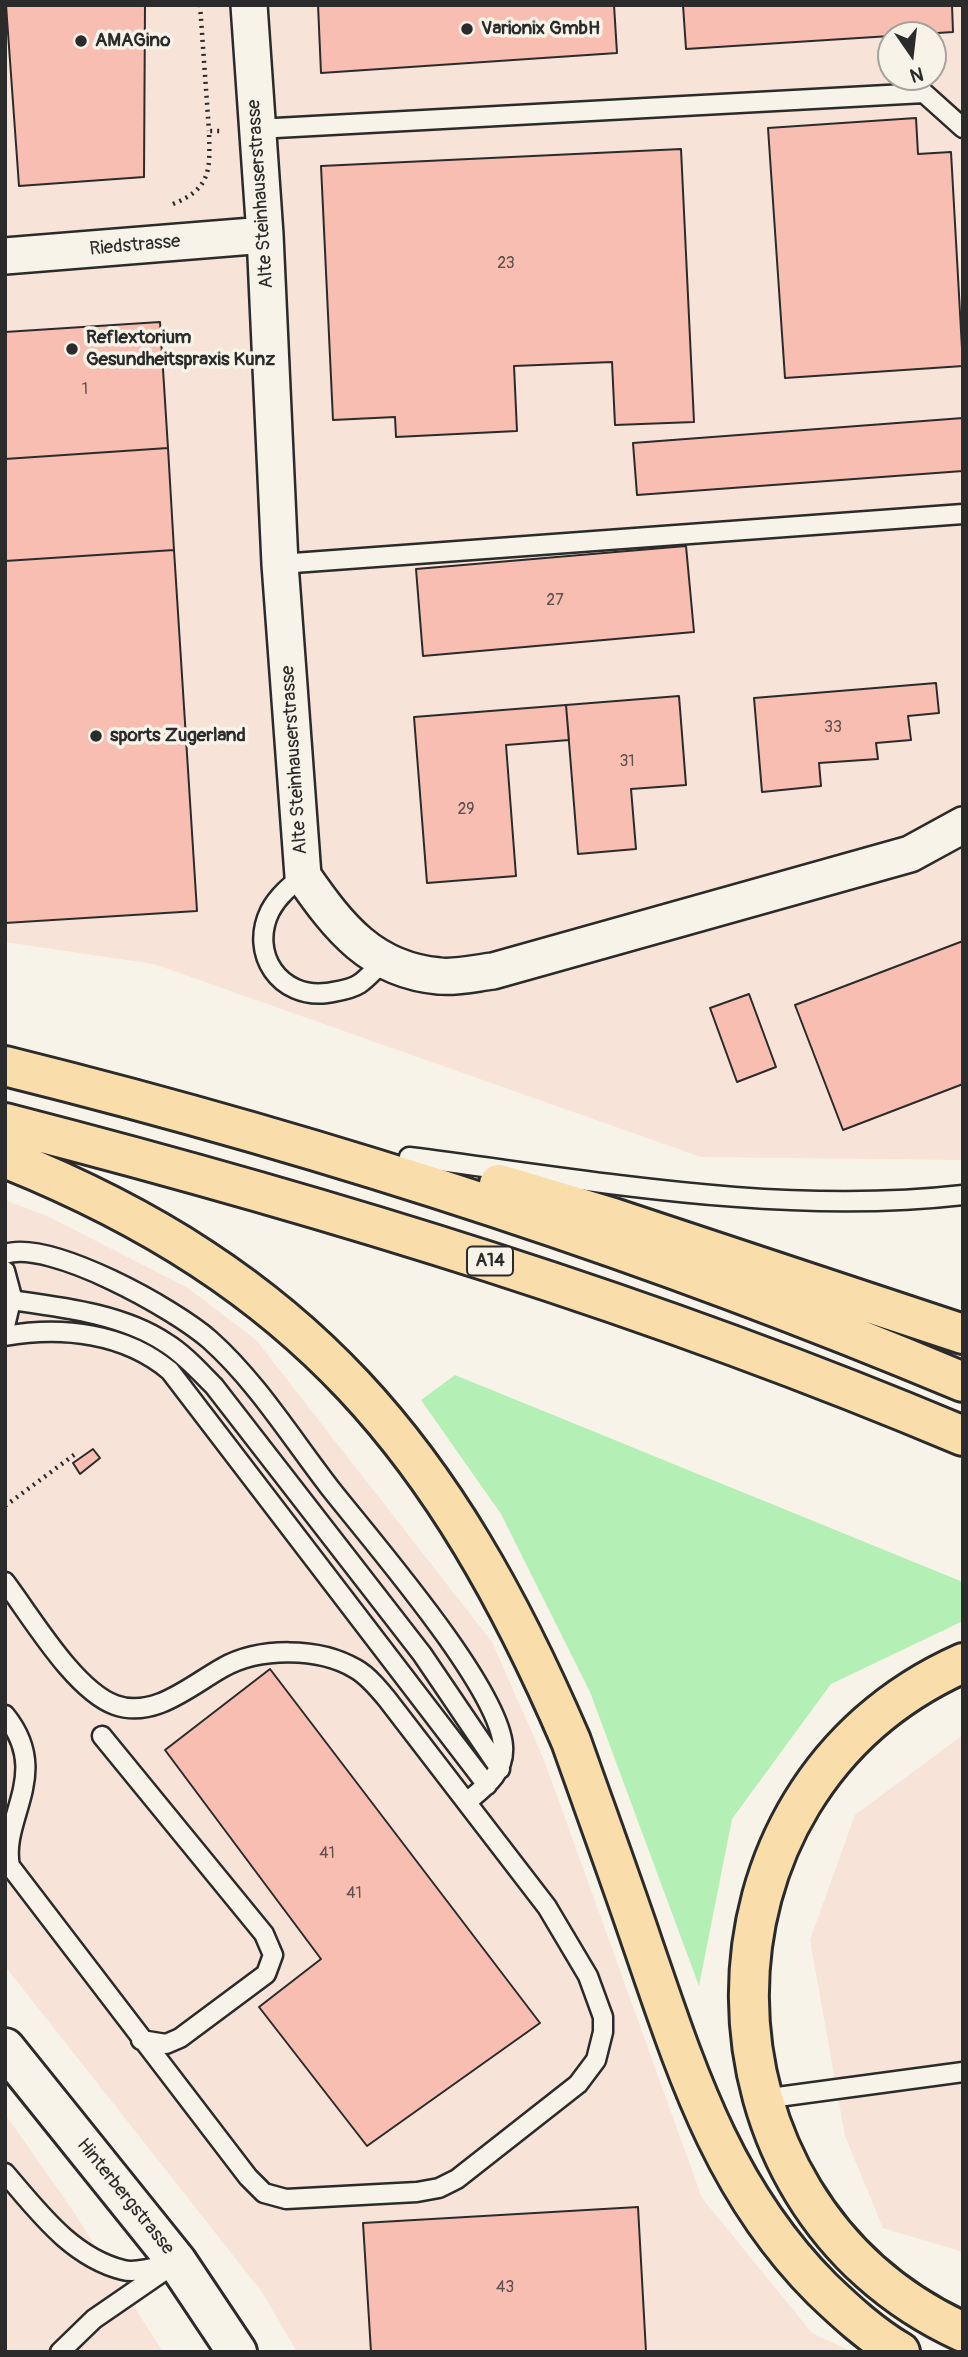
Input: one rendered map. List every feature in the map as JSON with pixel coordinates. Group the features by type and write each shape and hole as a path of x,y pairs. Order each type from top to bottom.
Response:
{"highway":[{"path":"5,1066 267,1134 603,1245 963,1382"},
{"path":"124,1096 327,1135 409,1157 613,1218 963,1334"},
{"name":"A14","path":"5,1123 184,1169 471,1254 695,1332 963,1436"},
{"path":"5,1157 73,1186 160,1231 237,1281 313,1342 343,1370 426,1471 482,1559 550,1692 575,1752 689,2075 733,2172 751,2203 809,2276 840,2306 900,2352"},
{"path":"963,1663 902,1698 858,1733 818,1779 786,1830 761,1900 748,1973 749,2031 753,2063 763,2099 800,2183 854,2259 904,2300 963,2332"}],"street":[{"name":"Alte Steinhauserstrasse","path":"249,5 265,235 280,564 303,876 347,934 383,962 439,977 493,971 910,854 963,825"},
{"name":"Riedstrasse","path":"5,256 265,235"},
{"name":"Hinterbergstrasse","path":"5,2048 177,2262 237,2352"}],"lane":[{"path":"257,130 924,93 963,128"},
{"path":"280,564 963,514"},
{"path":"303,876 284,890 270,912 262,935 264,955 275,977 295,990 316,994 342,991 358,985 383,962"},
{"path":"409,1157 659,1189 805,1201 906,1201 963,1195"},
{"path":"5,1254 33,1251 116,1282 178,1316 230,1360 443,1634 469,1672 500,1730 503,1758 500,1769 487,1785 468,1801"},
{"path":"5,1271 11,1300 5,1326"},
{"path":"11,1300 92,1314 137,1329 165,1342 188,1359 214,1386 414,1643 500,1769"},
{"path":"5,1336 40,1331 102,1337 153,1356 170,1371 487,1785"},
{"path":"5,1582 75,1674 97,1694 121,1706 150,1707 174,1697 223,1667 258,1655 295,1654 341,1662 373,1683 468,1801 547,1907 600,2004 603,2032 596,2060 579,2084 457,2179 439,2188 417,2192 286,2199 264,2193 248,2177 141,2040 10,1866 5,1846 21,1793 23,1765 20,1737 5,1715"},
{"path":"102,1736 264,1934 273,1955 265,1974 180,2038 166,2044 141,2040"},
{"path":"763,2099 963,2072"},
{"path":"5,2172 62,2238 106,2263 125,2271 177,2262"},
{"path":"60,2352 94,2319 177,2262"}],"path":[{"path":"166,206 193,196 206,180 209,131 200,5"},
{"path":"209,131 257,130"},
{"path":"5,1506 78,1452"}],"shaded area":[{"path":"5,5 963,5 963,1160 701,1157 154,964 5,942"},
{"path":"5,1200 47,1216 188,1288 256,1340 492,1642 544,1760 702,2198 812,2333 852,2352 297,2352 262,2292 5,1966"},
{"path":"963,1735 963,2252 883,2228 845,2136 810,1940 855,1815"},
{"path":"5,2114 71,2208 163,2352 5,2352"}],"green space":[{"path":"455,1375 963,1582 963,1621 831,1684 732,1819 699,1986 590,1692 501,1514 421,1400"}],"building":[{"path":"6,5 145,5 144,177 19,186"},
{"name":"Varionix GmbH","path":"318,5 614,5 617,53 321,73"},
{"path":"683,5 952,5 953,32 947,32 947,21 877,21 877,37 686,49"},
{"path":"916,118 918,154 951,152 963,366 785,378 768,128"},
{"path":"681,149 694,422 615,425 612,362 514,366 517,431 396,437 395,417 333,420 321,166"},
{"path":"160,322 168,448 5,459 5,332"},
{"path":"963,418 963,471 637,495 633,443"},
{"path":"168,448 174,550 5,561 5,459"},
{"path":"686,546 694,632 423,656 416,569"},
{"name":"sports Zugerland","path":"174,550 197,911 5,923 5,561"},
{"path":"936,683 939,713 908,716 911,740 876,743 878,759 819,763 821,786 762,792 754,698"},
{"path":"679,696 686,785 631,789 636,849 578,854 566,705"},
{"path":"566,705 569,740 506,745 516,876 427,883 414,717"},
{"path":"963,941 963,1084 843,1130 795,1005"},
{"path":"749,994 776,1067 737,1082 710,1008"},
{"path":"93,1449 100,1458 80,1474 73,1463"},
{"path":"270,1669 540,2023 367,2146 259,2007 321,1959 165,1750"},
{"path":"638,2207 646,2352 371,2352 363,2223"}],"place":[{"name":"Varionix GmbH","path":"467,29"},
{"name":"AMAGino","path":"81,41"},
{"name":"Reflextorium Gesundheitspraxis Kunz","path":"72,349"},
{"name":"sports Zugerland","path":"96,736"}]}
